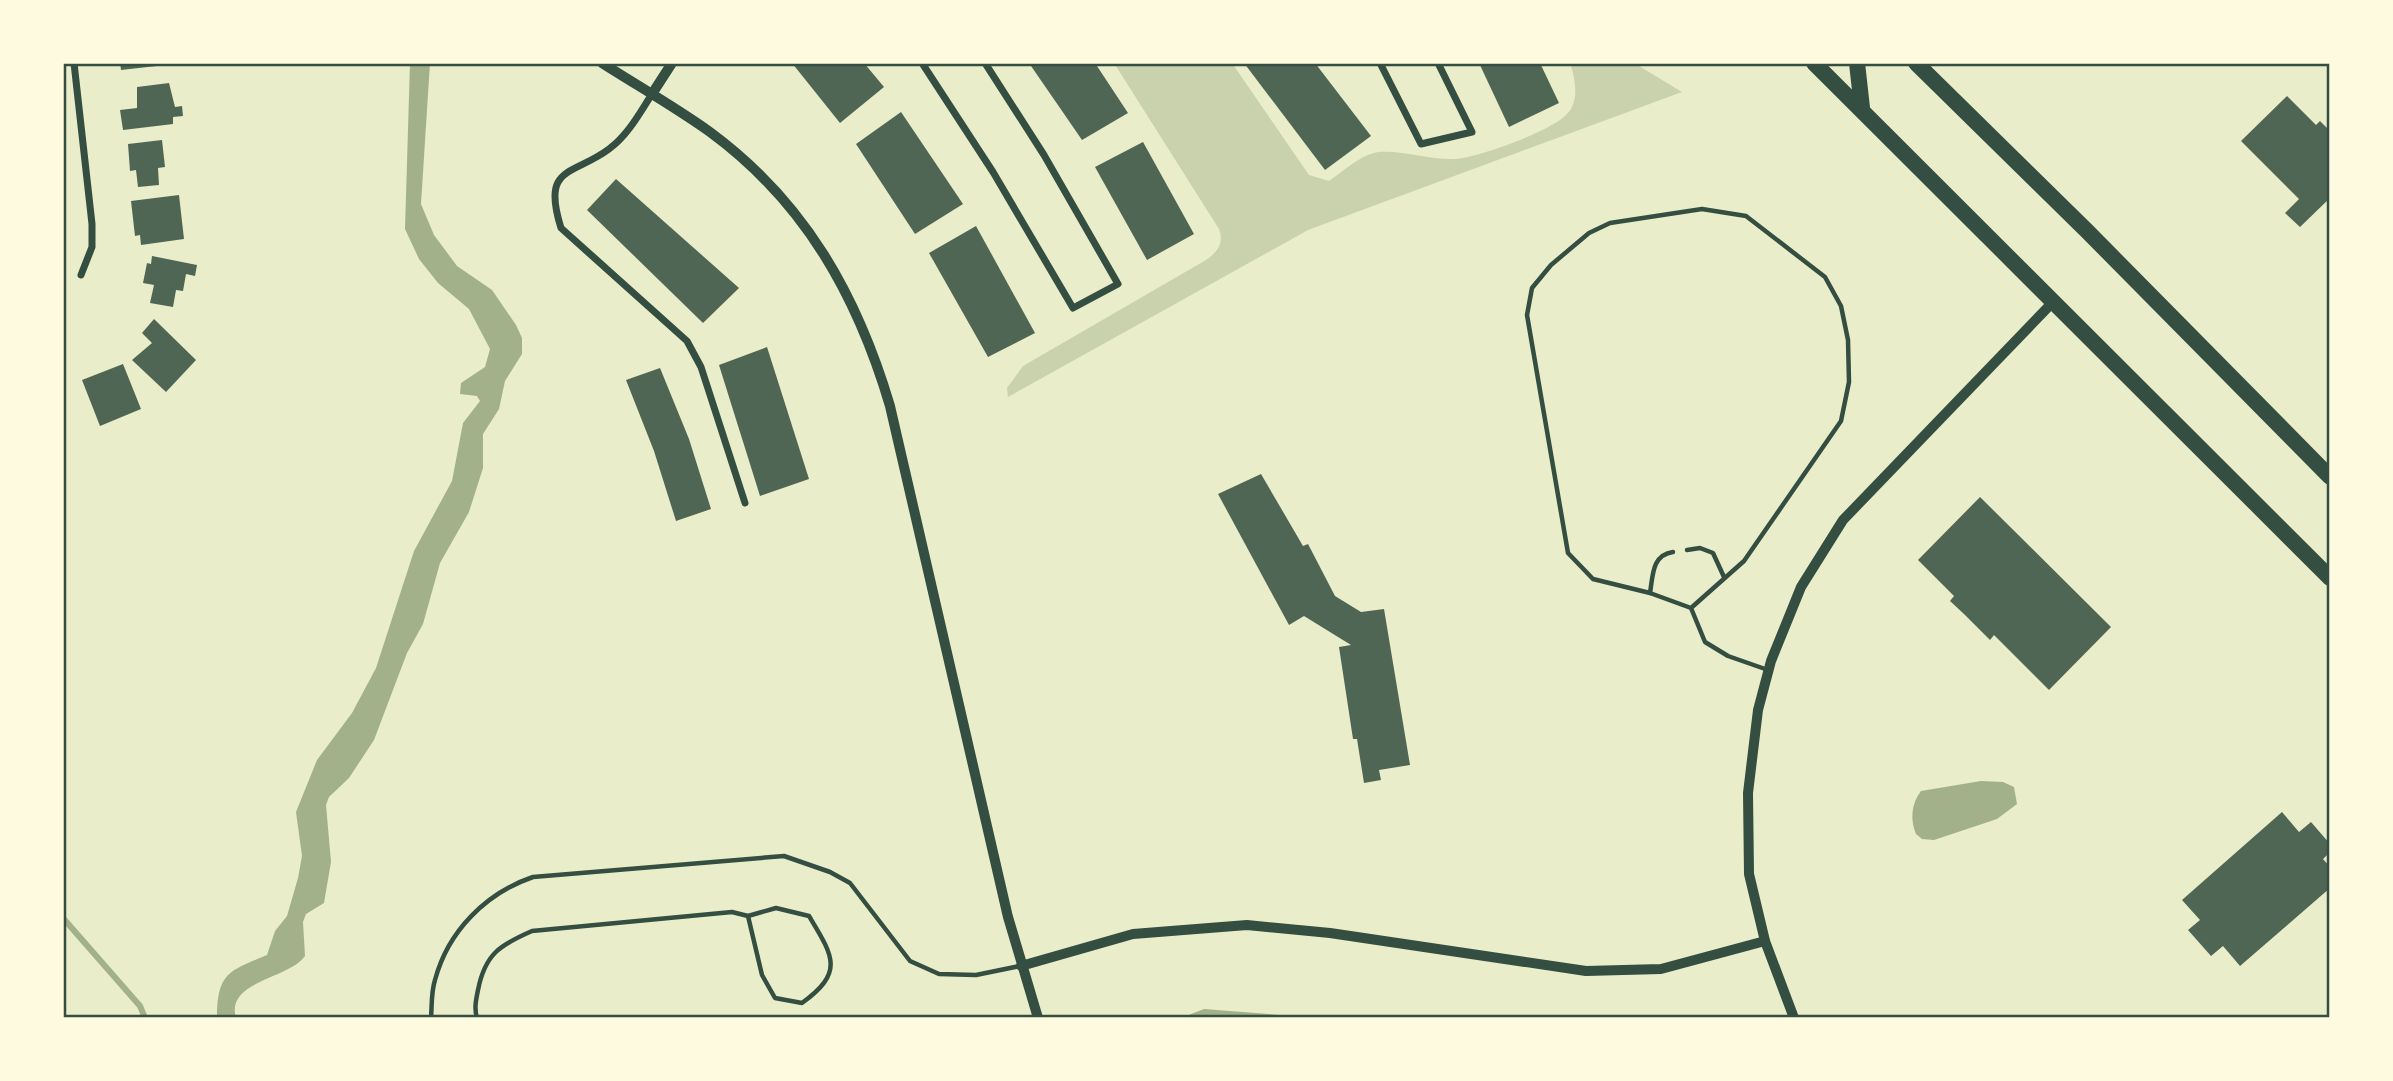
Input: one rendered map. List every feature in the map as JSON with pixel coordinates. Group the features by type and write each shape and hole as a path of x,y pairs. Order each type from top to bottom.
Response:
{"highway":[{"path":"1814,63 2330,578"},
{"path":"1857,63 1862,108"},
{"path":"1916,63 2330,477"},
{"path":"1931,63 1935,80"}],"street":[{"path":"74,63 92,223 92,247 81,275"},
{"path":"602,63 710,132 763,180 797,216 849,293 876,359 890,406 1021,966 1038,1018"},
{"path":"672,63 626,134 608,151 568,170 557,187 554,206 561,228 687,341 701,367 745,503"},
{"path":"922,63 993,172 1073,308 1118,284 1044,155 985,63"},
{"path":"1380,63 1421,144 1472,132 1438,63"},
{"path":"1794,1018 1766,941 1749,874 1748,793 1758,709 1768,670 1801,587 1843,520 2052,303"},
{"path":"1021,966 1133,934 1247,925 1330,933 1586,971 1661,969 1766,941"}],"lane":[{"path":"1691,608 1744,561 1840,421 1849,382 1848,340 1841,306 1825,277 1746,216 1702,209 1610,223 1589,233 1551,265 1532,288 1527,315 1568,553 1593,579 1650,593 1691,608 1705,642 1728,656 1768,670"},
{"path":"1687,550 1700,548 1713,553 1724,577"},
{"path":"1650,593 1655,562 1664,554 1673,552"},
{"path":"431,1018 434,981 449,945 470,917 505,887 533,877 732,858 783,856 830,872 850,883 910,961 940,974 976,975 1021,966"},
{"path":"477,1018 474,1010 482,968 503,944 532,931 732,912 748,916 776,908 809,916 830,950 833,969 823,988 802,1003 775,998 762,975 748,916"}],"shaded area":[{"path":"410,63 430,63 421,204 434,235 457,266 492,290 516,325 522,338 522,354 505,381 499,409 483,434 483,468 469,512 440,563 423,624 407,653 374,740 349,778 329,797 326,805 331,862 324,903 306,914 303,922 305,956 297,964 249,988 240,996 235,1006 236,1018 217,1018 219,991 223,983 234,970 267,955 275,931 287,916 302,856 296,812 317,760 352,713 376,668 414,551 452,481 463,423 480,401 477,396 460,394 461,383 485,367 490,349 469,309 438,283 419,259 405,229"},
{"path":"1114,63 1232,63 1309,175 1329,181 1372,153 1398,152 1445,159 1464,158 1547,128 1567,114 1574,103 1575,82 1570,63 1634,63 1682,92 1308,230 1008,397 1007,388 1023,366 1206,260 1214,254 1220,243 1219,229"},
{"path":"1981,781 2003,782 2014,787 2017,804 1997,819 1934,840 1922,839 1916,834 1912,812 1921,791"},
{"path":"1204,1009 1318,1018 1181,1018"}],"building":[{"path":"120,63 157,63 157,66 121,70"},
{"path":"792,63 864,63 884,87 840,123"},
{"path":"1029,63 1095,63 1128,113 1082,140"},
{"path":"1244,63 1315,63 1371,136 1325,170"},
{"path":"1479,63 1540,63 1559,103 1509,127"},
{"path":"169,83 175,107 182,106 183,116 173,117 173,124 123,130 120,110 137,108 137,87"},
{"path":"2287,96 2316,125 2320,121 2330,131 2330,198 2300,227 2285,213 2299,199 2241,141"},
{"path":"901,112 963,204 915,234 856,144"},
{"path":"162,140 165,167 158,168 159,185 138,187 136,170 130,171 128,144"},
{"path":"1143,142 1194,234 1147,260 1095,167"},
{"path":"616,179 739,288 703,323 587,210"},
{"path":"179,195 184,239 141,245 140,235 135,236 131,201"},
{"path":"976,226 1035,333 988,357 929,253"},
{"path":"152,256 197,265 195,276 186,274 183,291 176,290 173,307 150,303 154,285 143,283 147,263 151,264"},
{"path":"154,319 196,360 166,392 132,360 152,343 142,333"},
{"path":"767,347 809,479 760,496 719,365"},
{"path":"123,364 141,409 100,426 82,380"},
{"path":"660,368 689,439 711,509 676,521 654,451 626,380"},
{"path":"1261,474 1303,546 1308,544 1335,596 1361,612 1384,609 1410,765 1379,770 1381,780 1364,783 1357,739 1353,739 1339,647 1351,645 1304,616 1289,625 1218,494"},
{"path":"1980,497 2111,627 2049,690 1994,635 1990,640 1950,601 1954,596 1918,560"},
{"path":"2282,812 2299,832 2311,822 2330,844 2330,852 2323,859 2330,867 2330,888 2240,966 2223,946 2211,956 2188,930 2200,920 2182,900"}],"waterway":[{"path":"63,918 140,1006 145,1018"}]}
